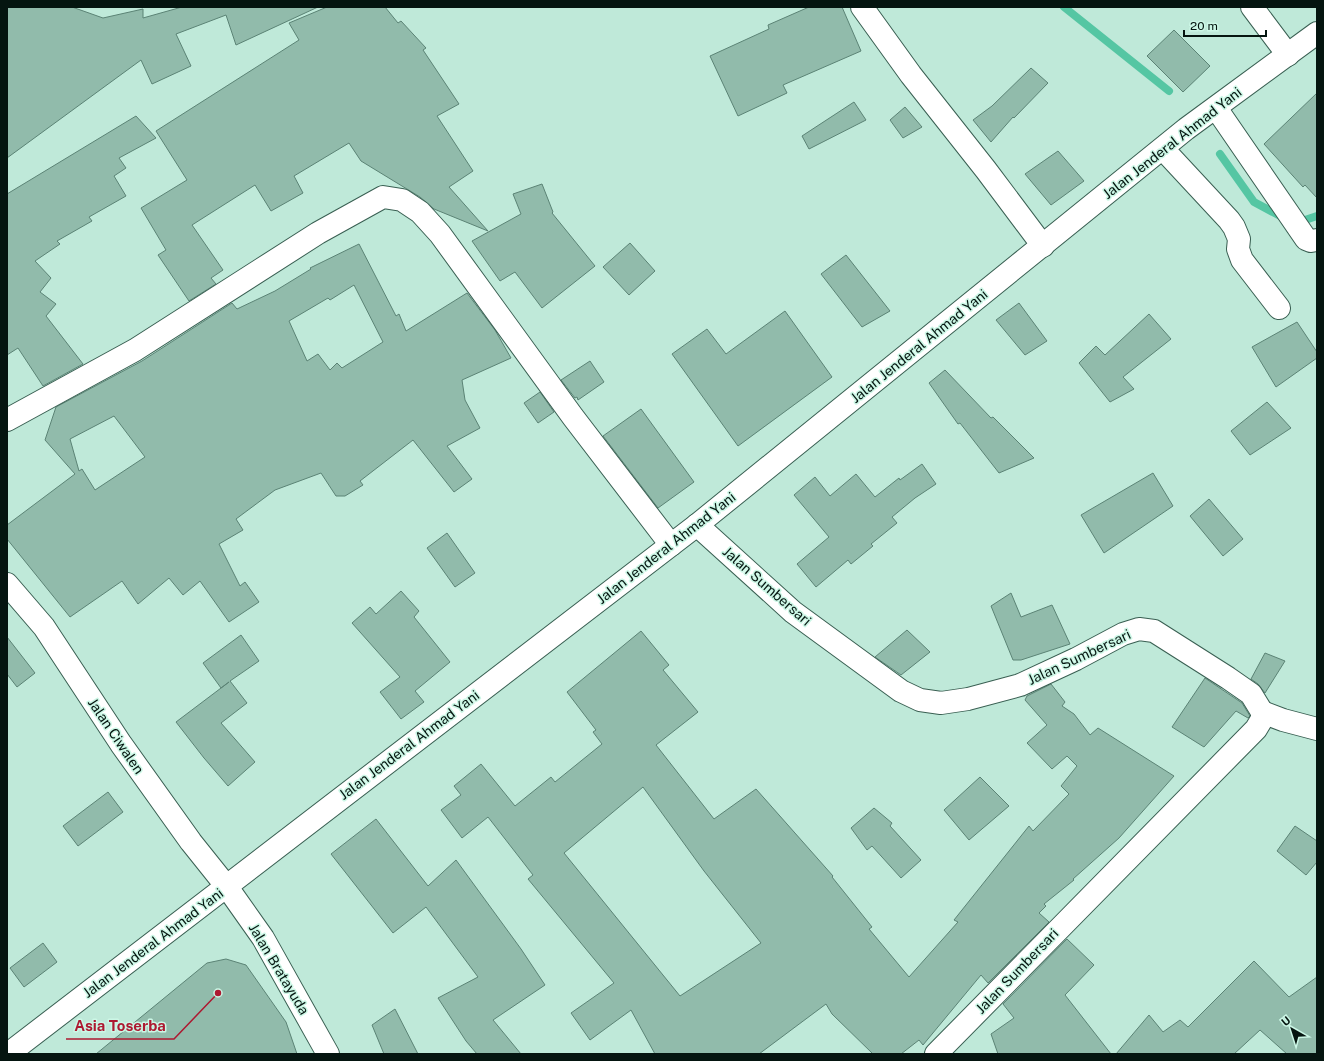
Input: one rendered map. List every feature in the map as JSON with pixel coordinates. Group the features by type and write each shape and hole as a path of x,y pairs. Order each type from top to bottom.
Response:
{"street":[{"path":"862,7 911,75 986,170 1043,246"},
{"path":"1252,7 1288,55"},
{"name":"Jalan Jenderal Ahmad Yani","path":"8,1054 697,525 1186,129 1317,33"},
{"path":"1214,109 1286,210 1309,236"},
{"path":"1164,147 1229,220 1239,239 1238,249 1242,260 1279,308"},
{"path":"7,420 135,350 318,233 383,197 402,200 420,212 440,234 573,417 670,545"},
{"name":"Jalan Sumbersari","path":"697,525 793,612 902,691 920,700 941,703 968,699 1020,685 1076,659 1123,634 1139,629 1154,631 1228,678 1251,694 1262,712 1262,719 1256,728 936,1054"},
{"name":"Jalan Ciwalen","path":"7,584 44,627 121,744 191,842 226,887"},
{"path":"1262,712 1283,720 1317,729"},
{"name":"Jalan Bratayuda","path":"226,887 263,938 328,1054"}],"building":[{"path":"7,7 72,7 103,18 143,9 143,18 182,7 318,7 236,45 226,15 176,34 191,66 152,84 141,60 7,158"},
{"path":"327,7 385,7 398,23 401,21 426,48 423,50 459,104 437,116 473,171 449,187 488,231 434,209 420,197 361,161 349,143 294,176 303,193 271,211 255,185 192,225 223,270 211,278 216,284 189,301 158,255 166,250 141,208 187,180 156,131 299,40 289,23"},
{"path":"809,7 842,7 861,51 783,85 787,93 738,116 710,56 769,29 768,25"},
{"path":"1174,30 1210,66 1183,92 1147,56"},
{"path":"1031,68 1048,83 1014,118 1013,117 991,142 973,120 992,106"},
{"path":"1317,93 1317,198 1305,185 1303,187 1264,144"},
{"path":"854,102 866,120 809,149 802,136"},
{"path":"905,107 922,127 903,138 890,120"},
{"path":"136,116 156,138 119,158 126,168 114,176 126,196 89,217 92,221 57,241 60,244 35,261 51,278 40,292 56,304 46,316 83,364 43,386 18,348 7,355 7,194"},
{"path":"1058,151 1084,181 1051,205 1025,174"},
{"path":"542,184 553,212 552,213 595,266 542,308 515,272 500,281 472,241 521,214 513,194"},
{"path":"630,243 655,271 629,295 603,267"},
{"path":"359,244 396,316 399,314 406,331 467,293 495,330 511,358 462,380 465,400 480,428 447,446 472,479 454,492 413,440 360,481 363,485 345,496 336,496 321,473 275,490 236,519 243,530 219,544 240,586 245,582 259,602 229,622 200,581 183,595 169,578 138,604 122,581 70,617 7,539 7,525 75,474 45,440 56,407 142,361 232,303 237,309 275,291 311,269 310,268","holes":["354,285 383,342 342,368 337,363 330,370 318,354 307,361 289,321 328,298 330,300","114,416 145,457 95,490 82,469 79,471 70,439"]},
{"path":"846,255 890,311 862,327 821,274"},
{"path":"1019,303 1047,341 1025,355 996,320"},
{"path":"785,311 832,377 738,446 672,354 707,329 726,354"},
{"path":"1149,314 1171,339 1123,377 1134,389 1110,402 1079,363 1096,346 1105,355"},
{"path":"1297,322 1317,352 1317,358 1276,387 1252,347"},
{"path":"590,361 604,382 578,400 561,380"},
{"path":"945,370 991,418 993,417 1034,458 999,473 960,423 958,424 929,383"},
{"path":"540,392 554,412 538,423 524,403"},
{"path":"1267,402 1291,428 1250,455 1231,431"},
{"path":"641,409 694,482 658,508 603,436"},
{"path":"922,464 936,484 915,498 892,517 897,523 871,544 873,546 851,564 848,560 816,587 797,564 829,537 794,495 815,477 830,496 856,474 875,497 899,478 900,480"},
{"path":"1153,473 1173,506 1104,553 1081,515"},
{"path":"1209,499 1243,539 1223,556 1190,516"},
{"path":"447,533 475,573 455,587 427,548"},
{"path":"401,591 419,611 414,617 450,662 415,691 424,702 401,719 380,692 400,677 352,623 370,607 376,614"},
{"path":"1011,593 1021,617 1052,605 1070,644 1021,660 1013,660 991,606"},
{"path":"907,630 930,652 901,675 875,657"},
{"path":"641,631 669,665 663,670 698,712 656,745 714,819 756,789 833,876 832,877 872,927 869,929 909,977 958,922 954,920 1029,826 1033,831 1069,794 1061,786 1077,766 1067,756 1052,769 1027,743 1047,725 1025,700 1027,696 1051,684 1065,702 1062,706 1074,714 1090,735 1098,728 1174,776 1119,838 1073,879 1074,880 1044,904 1046,906 1039,913 1049,922 988,983 981,975 923,1045 919,1040 901,1054 873,1054 832,1014 826,1004 759,1054 655,1054 631,1010 590,1040 571,1013 614,983 528,879 533,875 488,817 462,838 441,810 461,795 454,786 481,764 515,806 551,777 555,782 602,744 593,732 596,730 567,692","holes":["643,787 704,871 761,943 680,996 564,853"]},
{"path":"241,635 259,661 230,681 247,703 221,723 255,762 228,786 176,722 229,682 221,688 203,663"},
{"path":"7,637 35,673 17,687 7,674"},
{"path":"1265,653 1285,661 1265,693 1258,684 1251,679"},
{"path":"1205,678 1242,703 1250,716 1248,718 1236,711 1204,747 1172,727"},
{"path":"980,777 1009,806 969,840 944,810"},
{"path":"108,792 123,812 78,846 63,826"},
{"path":"874,808 892,823 890,826 921,860 901,878 872,846 867,850 851,828"},
{"path":"376,819 428,886 456,860 521,949 545,985 493,1020 521,1054 477,1054 466,1041 438,998 478,977 426,907 393,933 331,854"},
{"path":"1295,826 1317,841 1317,862 1306,875 1277,851"},
{"path":"1067,939 1094,965 1065,995 1111,1054 998,1054 991,1034 1014,1018 1003,1004"},
{"path":"43,943 57,962 24,987 10,968"},
{"path":"226,959 246,965 286,1022 297,1054 96,1054 207,963"},
{"path":"1254,961 1289,997 1317,977 1317,1054 1287,1054 1260,1030 1234,1054 1116,1054 1149,1015 1163,1032 1180,1020 1188,1027"},
{"path":"395,1009 418,1054 384,1054 372,1025"}],"waterway":[{"path":"1064,7 1169,91"},
{"path":"1220,154 1254,202 1284,218"},
{"path":"1296,223 1317,216"}],"place":[{"name":"Asia Toserba","path":"218,993"}]}
